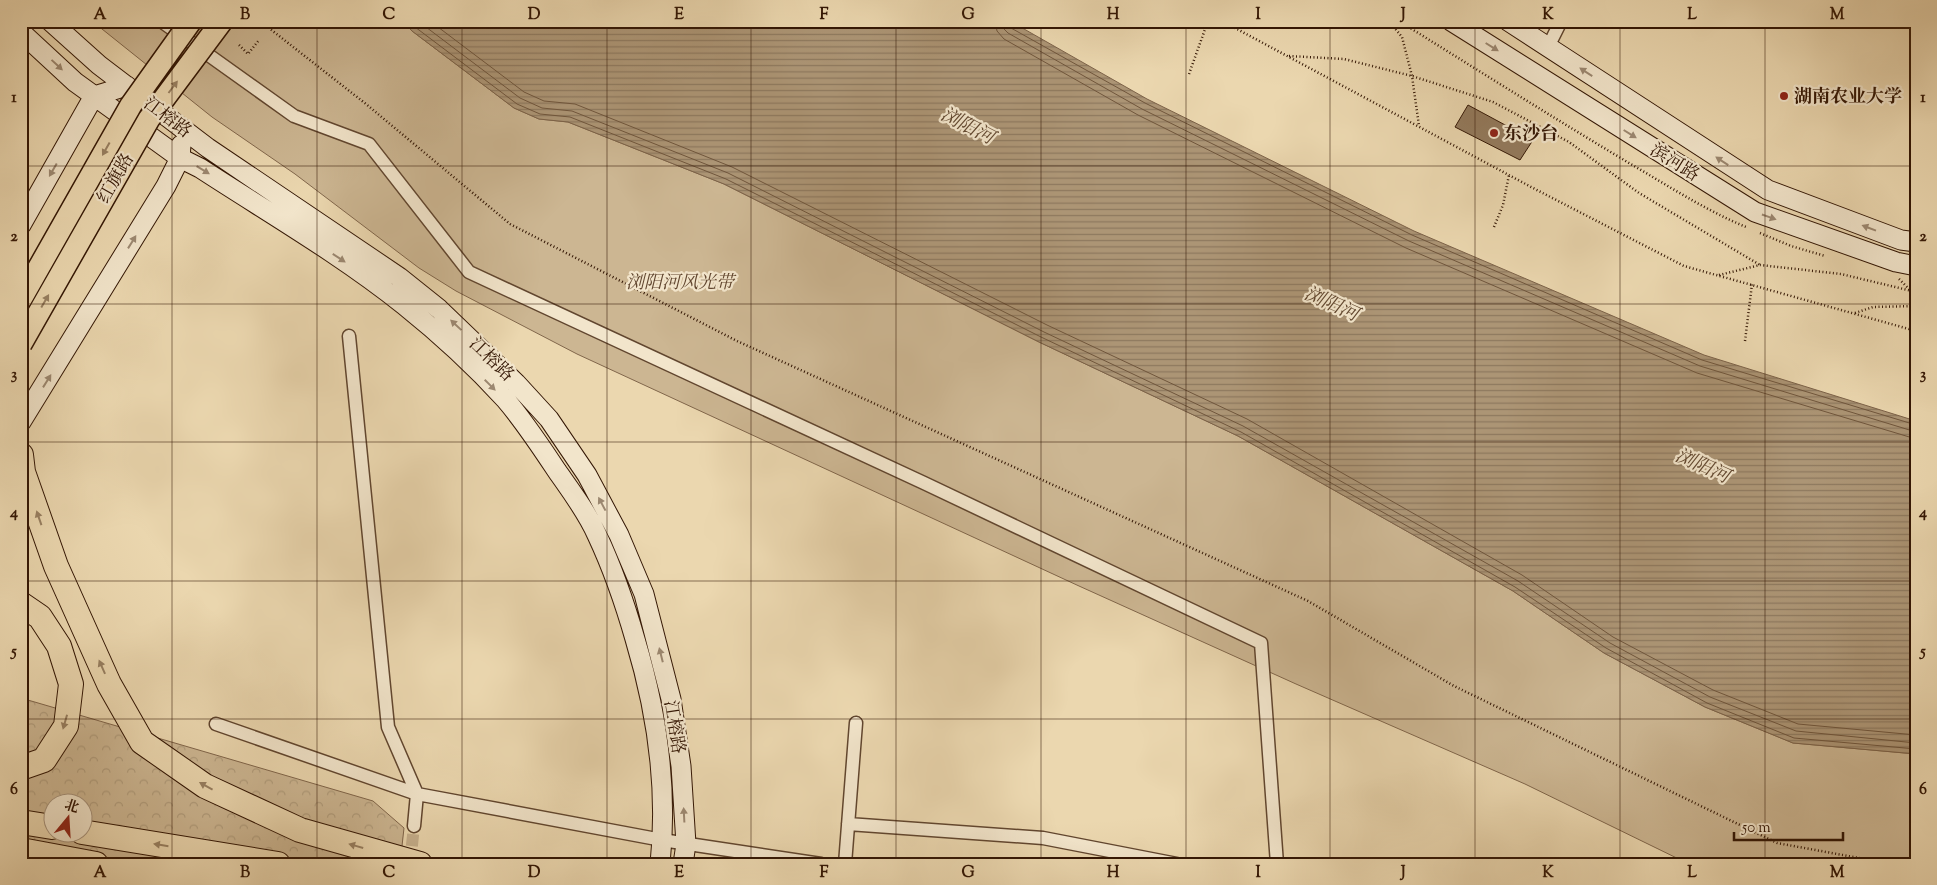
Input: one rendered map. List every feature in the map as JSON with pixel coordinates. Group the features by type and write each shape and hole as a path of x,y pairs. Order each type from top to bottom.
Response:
{"highway":[{"path":"21,455 23,472 56,566 109,684 142,742 205,786 300,830 420,864"},
{"path":"21,604 40,617 59,646 71,684 66,726 44,760 21,768"},
{"path":"21,822 42,825"},
{"path":"92,834 278,864"},
{"path":"21,850 96,864"},
{"path":"21,863 27,864"}],"main road":[{"name":"江榕路","path":"50,21 99,65 208,148 399,278 432,303 516,383 549,419 587,475 619,535 644,594 671,699 681,766 686,844 684,864"},
{"name":"红旗路","path":"21,299 131,105 191,21"},
{"name":"红旗路","path":"21,344 149,119 222,21"},
{"name":"滨河路","path":"1451,21 1755,212 1896,262 1916,266"},
{"name":"滨河路","path":"1508,21 1768,190 1901,240 1916,242"},
{"name":"江榕路","path":"21,32 75,82 180,158 200,168 357,270 405,305 450,345 505,400 571,491 597,534 622,594 644,670 657,732 661,788 662,840 660,864"},
{"path":"21,225 94,96 127,86"},
{"path":"21,422 166,186 180,158 182,128"}],"street":[{"path":"162,21 294,116 369,144 469,272 915,479 1261,644 1278,864"},
{"path":"1548,48 1560,21"},
{"path":"349,336 388,727 417,794 414,826"},
{"path":"846,864 856,723"},
{"path":"216,724 417,794 662,840 821,864"},
{"path":"848,824 1043,838 1177,864"}],"path":[{"path":"260,21 366,104 510,224 737,341 1308,600 1454,686 1777,843 1892,864"},
{"path":"1189,74 1208,21"},
{"path":"1222,21 1509,175 1684,266 1916,331"},
{"path":"1325,21 1364,26 1378,21"},
{"path":"1389,21 1402,37 1412,76 1419,127"},
{"path":"239,45 248,54 259,40"},
{"path":"1288,56 1344,59 1412,76 1493,102 1568,142 1639,192 1760,264"},
{"path":"1494,228 1503,205 1509,175"},
{"path":"1718,276 1760,264 1841,274 1916,292"},
{"path":"1745,341 1752,284"},
{"path":"1853,314 1873,307 1916,306"}],"green space":[{"name":"浏阳河风光带","path":"92,21 403,21 412,31 514,108 539,119 568,122 724,184 1039,342 1238,436 1513,591 1604,653 1705,707 1793,743 1916,754 1916,864 1689,864 1525,784 1296,684 1079,586 577,354 456,291 419,268 295,174 212,117"},
{"path":"21,698 373,801 404,828 400,864 21,864"}],"water":[{"name":"浏阳河","path":"403,21 1010,21 1147,99 1414,231 1704,355 1916,421 1916,754 1793,743 1705,707 1604,653 1513,591 1238,436 1039,342 724,184 568,122 539,119 514,108 412,31"}],"building":[{"name":"东沙台","path":"1468,105 1533,140 1520,160 1455,127"}],"tunnel":[{"path":"410,864 414,826"}],"place":[{"name":"湖南农业大学","path":"1784,96"},
{"name":"东沙台","path":"1494,133"}]}
